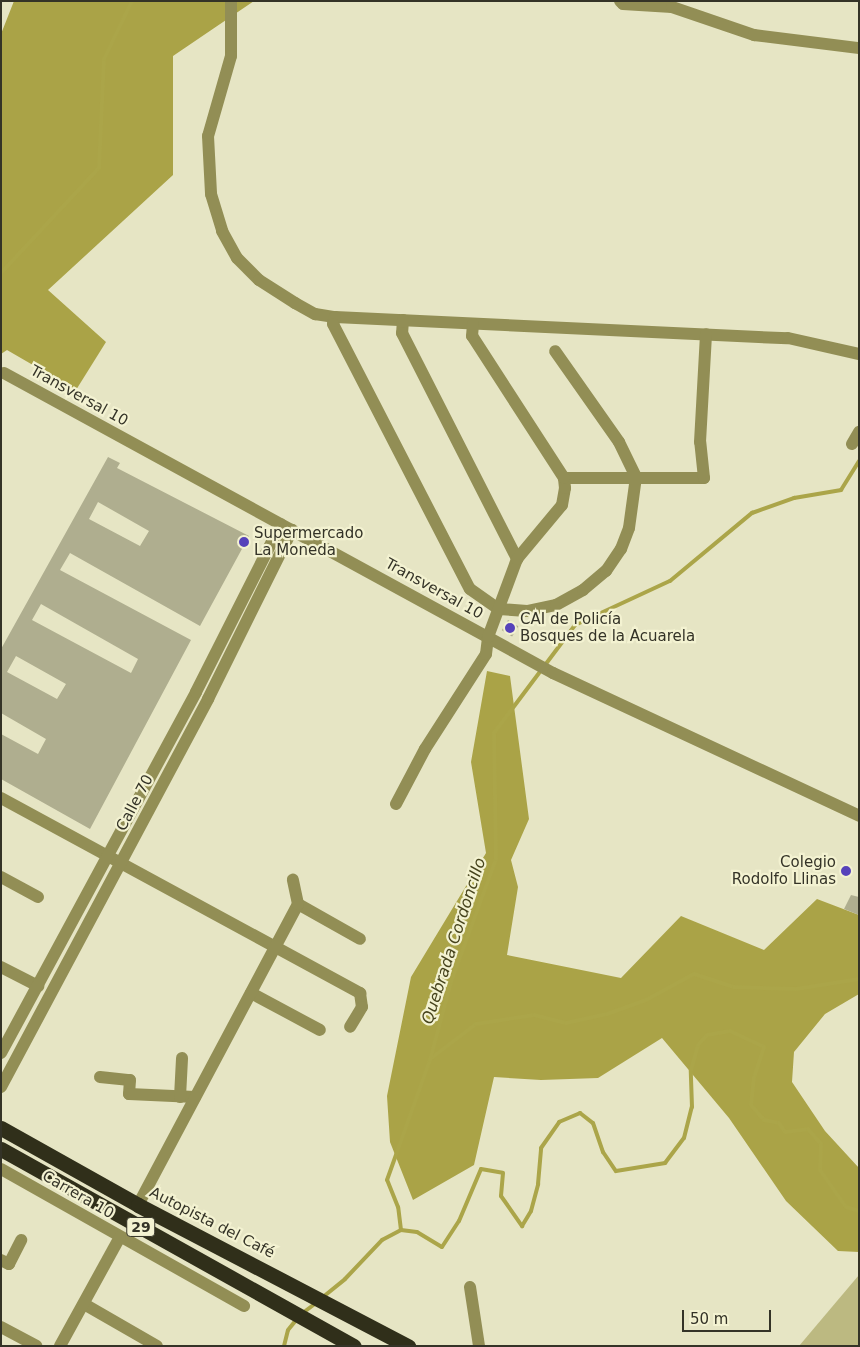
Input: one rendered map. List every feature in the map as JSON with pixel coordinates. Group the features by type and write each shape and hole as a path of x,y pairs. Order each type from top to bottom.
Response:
{"highway":[{"name":"Autopista del Café","path":"1,1128 138,1205 293,1283 408,1346"},
{"name":"29","path":"1,1149 354,1346"}],"street":[{"path":"232,1 231,56 208,136 208,174 216,215 230,248 259,280 315,314 335,318 706,334 810,341 859,354"},
{"path":"620,1 623,4 672,7 754,34 859,48"},
{"path":"335,318 333,324 470,589 499,609 527,611 556,605 583,590 606,571 621,549 629,528 636,477 619,442 555,351"},
{"path":"403,320 402,334 517,559"},
{"path":"396,804 430,742 486,654 488,637 517,559 562,505 564,478 472,336 473,324"},
{"path":"564,478 704,478 700,442 706,334"},
{"name":"Transversal 10","path":"4,373 553,673 859,816"},
{"path":"852,444 859,432"},
{"name":"Calle 70","path":"2,1051 109,854 281,524"},
{"name":"Calle 70","path":"1,1087 122,862 292,530"},
{"path":"1,798 109,854 360,993 362,1007 350,1027"},
{"path":"1,877 38,897"},
{"path":"138,1205 298,904 293,880"},
{"path":"298,904 360,939"},
{"path":"1,967 38,986"},
{"path":"251,993 320,1030"},
{"path":"2,1051 16,1058"},
{"path":"180,1097 182,1058"},
{"path":"100,1077 130,1080 129,1094 195,1097"},
{"name":"Carrera 10","path":"1,1169 244,1306"},
{"path":"60,1346 120,1237"},
{"path":"1,1260 9,1264 21,1240"},
{"path":"470,1287 479,1346"},
{"path":"84,1304 157,1346"},
{"path":"1,1327 36,1346"}],"shaded area":[{"path":"14,1 254,1 173,56 173,175 48,290 106,342 76,390 7,350 1,354 1,34"},
{"path":"487,671 510,676 529,819 511,860 518,887 507,955 621,978 681,916 764,950 817,899 859,915 859,994 825,1014 794,1052 792,1082 825,1131 859,1168 859,1252 838,1251 786,1201 729,1118 662,1038 598,1078 541,1080 494,1077 474,1165 413,1200 390,1142 387,1096 411,977 486,853 471,762"},
{"path":"859,1275 859,1346 799,1346"}],"building":[{"path":"108,457 120,463 117,468 249,536 200,626 70,553 60,570 191,640 90,829 1,779 1,734 38,754 46,739 1,713 1,649","holes":["98,502 149,531 140,546 89,519","41,604 138,659 131,673 32,620","16,656 66,684 57,699 7,672"]},
{"name":"CAI de Policía Bosques de la Acuarela","path":"508,620 518,626 512,636 502,630"},
{"name":"Colegio Rodolfo Llinas","path":"851,895 859,897 859,915 844,909"}],"waterway":[{"path":"1,273 99,168 104,59 132,1"},
{"name":"Quebrada Cordoncillo","path":"401,1230 398,1207 387,1180 430,1060 451,982 496,859 494,733 575,625 670,581 752,513 794,498 841,490 859,461"},
{"path":"430,1059 476,1024 534,1015 566,1023 607,1014 646,1000 694,974 734,987 796,989 859,979"},
{"path":"323,1297 345,1279 382,1240 401,1230 417,1232 442,1247 459,1221 481,1169 503,1173 501,1196 522,1226 531,1211 538,1184 541,1148 559,1122 580,1113 593,1123 603,1152 616,1171 665,1163 684,1138 692,1107 691,1070 698,1045 707,1035 730,1031 764,1047 754,1077 751,1105 764,1120 779,1123 785,1132 808,1129 821,1144 820,1170 846,1207 859,1211"},
{"path":"304,1312 316,1303"},
{"path":"284,1346 288,1330 297,1319"}],"place":[{"name":"Supermercado La Moneda","path":"244,542"},
{"name":"CAI de Policía Bosques de la Acuarela","path":"510,628"},
{"name":"Colegio Rodolfo Llinas","path":"846,871"}]}
